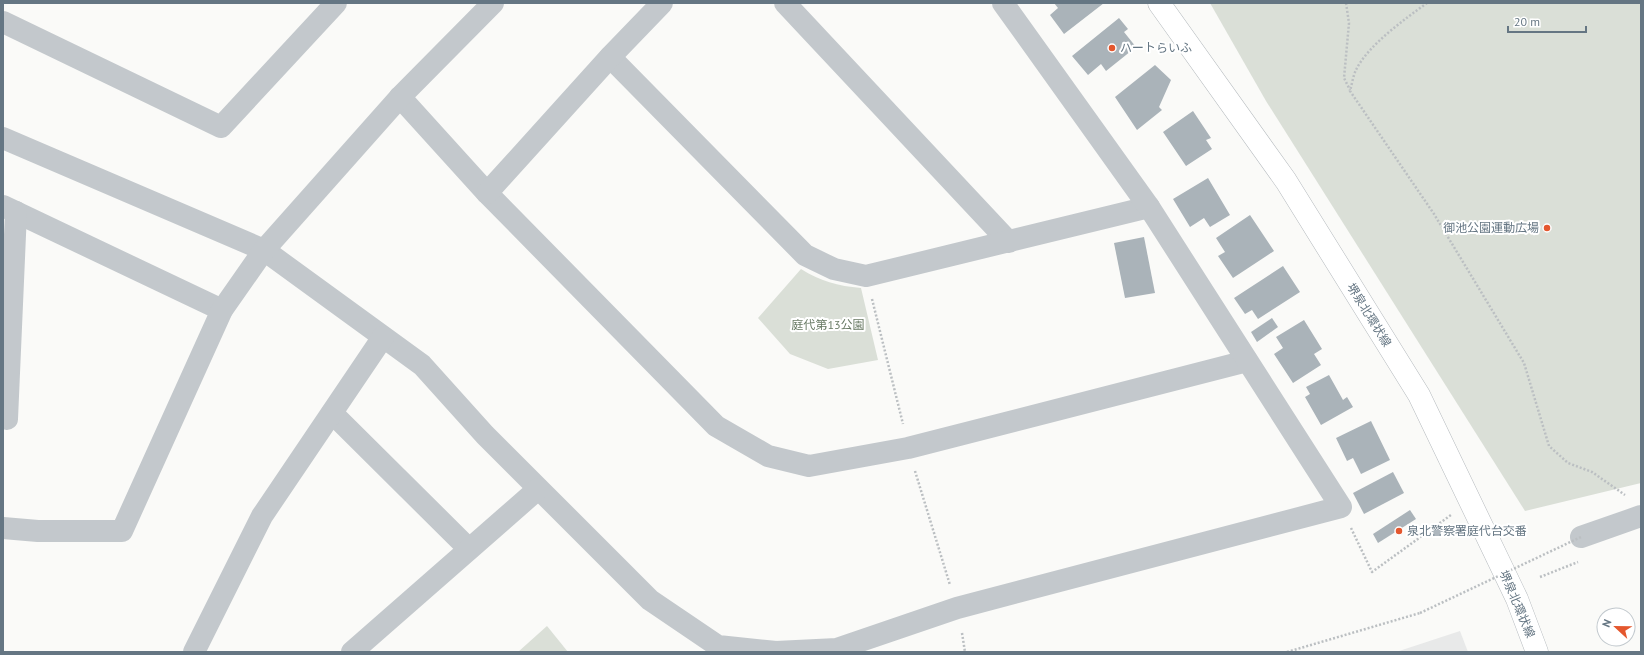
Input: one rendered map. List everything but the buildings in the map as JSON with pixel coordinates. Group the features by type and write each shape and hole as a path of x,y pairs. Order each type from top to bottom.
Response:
{"main road":[{"name":"堺泉北環状線","path":"1160,3 1286,181 1419,395 1517,599 1537,652"}],"street":[{"path":"3,22 221,127 336,3"},
{"path":"3,528 38,531 122,531 222,310 264,250 400,97 493,3"},
{"path":"487,193 610,57 662,3"},
{"path":"785,3 1009,242"},
{"path":"3,138 264,250 422,365 485,435 650,600 718,646 776,652 837,649 957,608 1341,507 1149,207 1002,3"},
{"path":"610,57 805,255 834,269 866,276 1149,207"},
{"path":"400,97 487,193 716,426 768,456 809,466 908,448 1247,361"},
{"path":"7,419 9,209 222,310"},
{"path":"194,652 262,516 383,337"},
{"path":"332,412 469,549"},
{"path":"352,652 538,489"},
{"path":"1581,537 1641,516"}],"path":[{"path":"1346,3 1349,23 1344,78 1350,90 1434,214 1524,363 1549,446 1568,462 1592,472 1628,496"},
{"path":"1350,90 1356,70 1372,48 1400,23 1427,3"},
{"path":"1341,507 1372,572 1470,502"},
{"path":"1287,652 1420,613 1581,537"}],"shaded area":[{"path":"1460,631 1468,652 1396,652"}],"green space":[{"path":"1210,3 1641,3 1641,483 1525,511 1266,101"},
{"name":"庭代第13公園","path":"801,269 815,277 830,282 861,288 878,360 828,369 790,354 758,318"},
{"path":"547,626 568,652 518,652"}],"place":[{"name":"ハートらいふ","path":"1112,48"},
{"name":"御池公園運動広場","path":"1547,228"},
{"name":"泉北警察署庭代台交番","path":"1399,531"}]}
